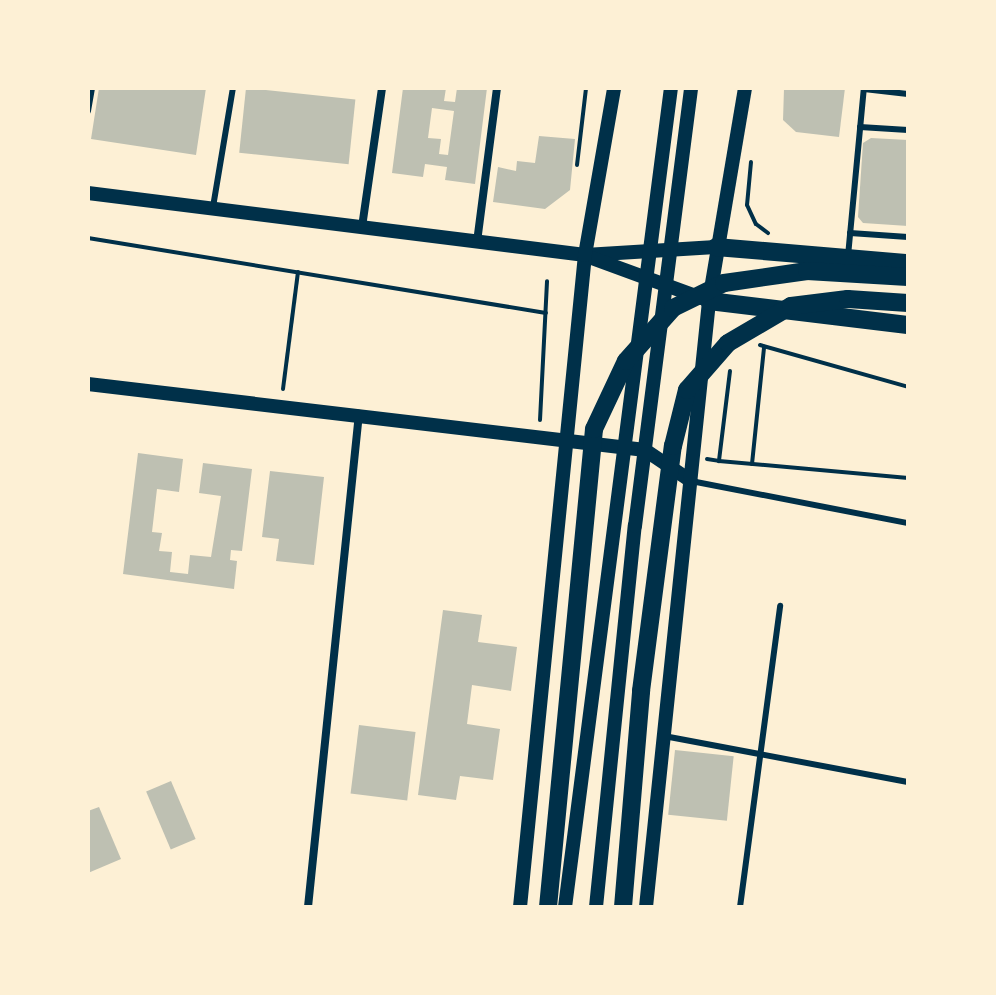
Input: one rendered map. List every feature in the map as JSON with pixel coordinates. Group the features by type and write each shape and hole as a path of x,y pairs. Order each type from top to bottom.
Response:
{"main road":[{"path":"716,247 908,263"},
{"path":"548,907 594,429 626,361 673,308 724,283 807,271 908,277"},
{"path":"623,907 641,691 673,446 687,390 728,343 791,306 848,299 908,303"},
{"path":"709,301 908,325"}],"street":[{"path":"362,227 382,88"},
{"path":"477,242 497,88"},
{"path":"520,907 585,255 614,88"},
{"path":"565,907 671,88"},
{"path":"596,907 645,450 691,88"},
{"path":"648,907 709,301 745,88"},
{"path":"88,193 585,255 716,247"},
{"path":"585,255 709,301"},
{"path":"88,384 359,413 567,443 645,450 691,481"},
{"path":"308,907 359,413"}],"lane":[{"path":"88,111 92,88"},
{"path":"213,209 233,88"},
{"path":"847,258 864,88 908,94"},
{"path":"860,127 908,130"},
{"path":"850,233 908,237"},
{"path":"691,481 908,523"},
{"path":"740,907 780,606"},
{"path":"664,736 908,782"}],"path":[{"path":"577,165 586,88"},
{"path":"752,158 747,205 756,224 777,239"},
{"path":"88,238 546,313"},
{"path":"283,389 298,272"},
{"path":"540,420 547,281"},
{"path":"754,345 908,387"},
{"path":"752,464 764,346"},
{"path":"732,357 719,461 908,478"}],"building":[{"path":"99,88 206,88 196,155 91,139"},
{"path":"246,88 355,99 349,164 239,153"},
{"path":"403,88 446,88 444,101 455,102 457,88 487,88 475,184 445,180 447,167 425,164 423,177 392,173","holes":["432,108 454,111 448,155 439,154 441,139 428,138"]},
{"path":"784,88 845,88 839,137 796,132 783,120"},
{"path":"539,136 575,139 570,190 545,209 493,202 498,167 516,171 517,161 535,163"},
{"path":"871,138 908,140 908,226 863,223 858,217 863,143"},
{"path":"138,453 183,459 179,492 157,489 152,532 162,533 159,551 172,552 170,572 188,574 190,555 211,557 221,496 199,493 203,463 252,469 242,551 231,550 230,560 237,561 234,589 123,574"},
{"path":"270,471 324,477 314,565 276,561 279,539 262,537"},
{"path":"443,610 482,615 478,642 517,647 511,691 472,685 467,724 500,729 493,780 460,776 456,800 418,795"},
{"path":"359,725 416,732 407,800 351,793"},
{"path":"675,750 734,756 727,821 668,815"},
{"path":"171,781 196,839 171,850 146,792"},
{"path":"99,807 121,859 88,873 88,811"}]}
